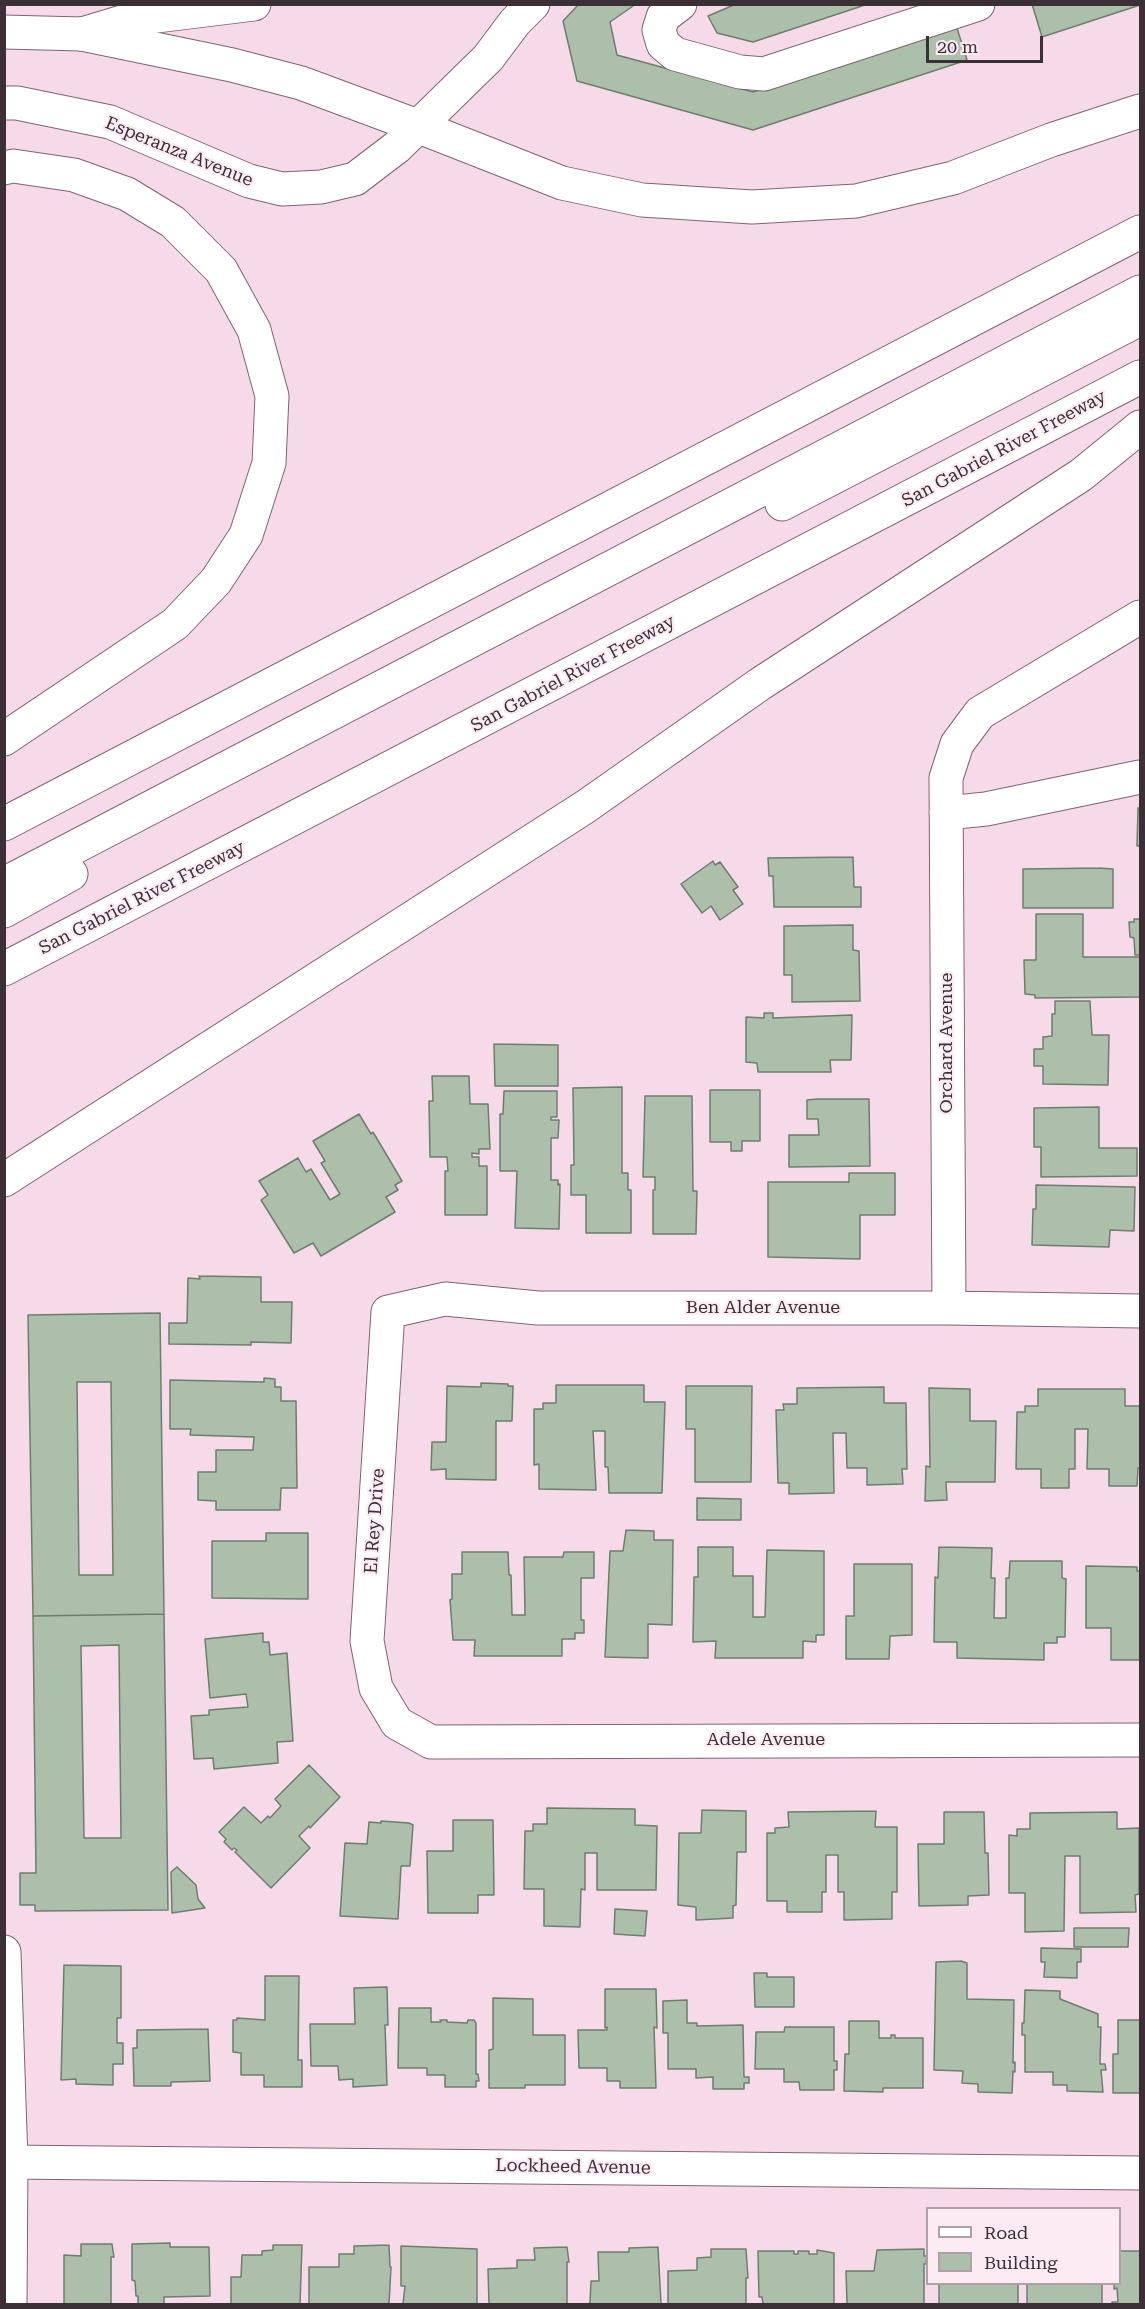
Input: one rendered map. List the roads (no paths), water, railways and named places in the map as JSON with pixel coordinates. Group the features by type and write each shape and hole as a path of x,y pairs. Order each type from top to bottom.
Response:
{"main road":[{"path":"82,34 132,12 254,4"},
{"name":"Esperanza Avenue","path":"4,104 17,103 110,122 249,181 282,189 321,187 355,178 382,160 488,58 515,22 533,4"},
{"path":"680,4 663,16 659,30 663,44 675,54 740,72 764,74 978,4"},
{"path":"4,32 82,34 232,65 301,83 562,183 642,200 752,207 856,201 953,178 1051,140 1140,111"},
{"path":"4,168 13,166 74,175 127,194 173,222 221,270 254,330 272,396 269,463 246,535 216,581 175,624 4,739"},
{"path":"4,824 1140,232"},
{"path":"4,884 1140,291"},
{"path":"4,911 148,831 437,686 1140,319"},
{"name":"San Gabriel River Freeway","path":"4,969 1140,377"},
{"path":"4,1180 585,807 760,684 1081,475 1140,427"},
{"name":"Orchard Avenue","path":"949,1308 946,778 957,744 980,713 1140,617"},
{"path":"946,813 986,809 1140,777"},
{"path":"4,978 52,946"},
{"name":"Ben Alder Avenue","path":"388,1312 445,1299 538,1308 949,1308 1140,1311"},
{"name":"El Rey Drive","path":"388,1312 367,1641 376,1688 397,1724"},
{"name":"Adele Avenue","path":"397,1724 431,1742 1140,1740"},
{"path":"4,1952 10,2304"},
{"name":"Lockheed Avenue","path":"8,2162 1140,2173"}]}
